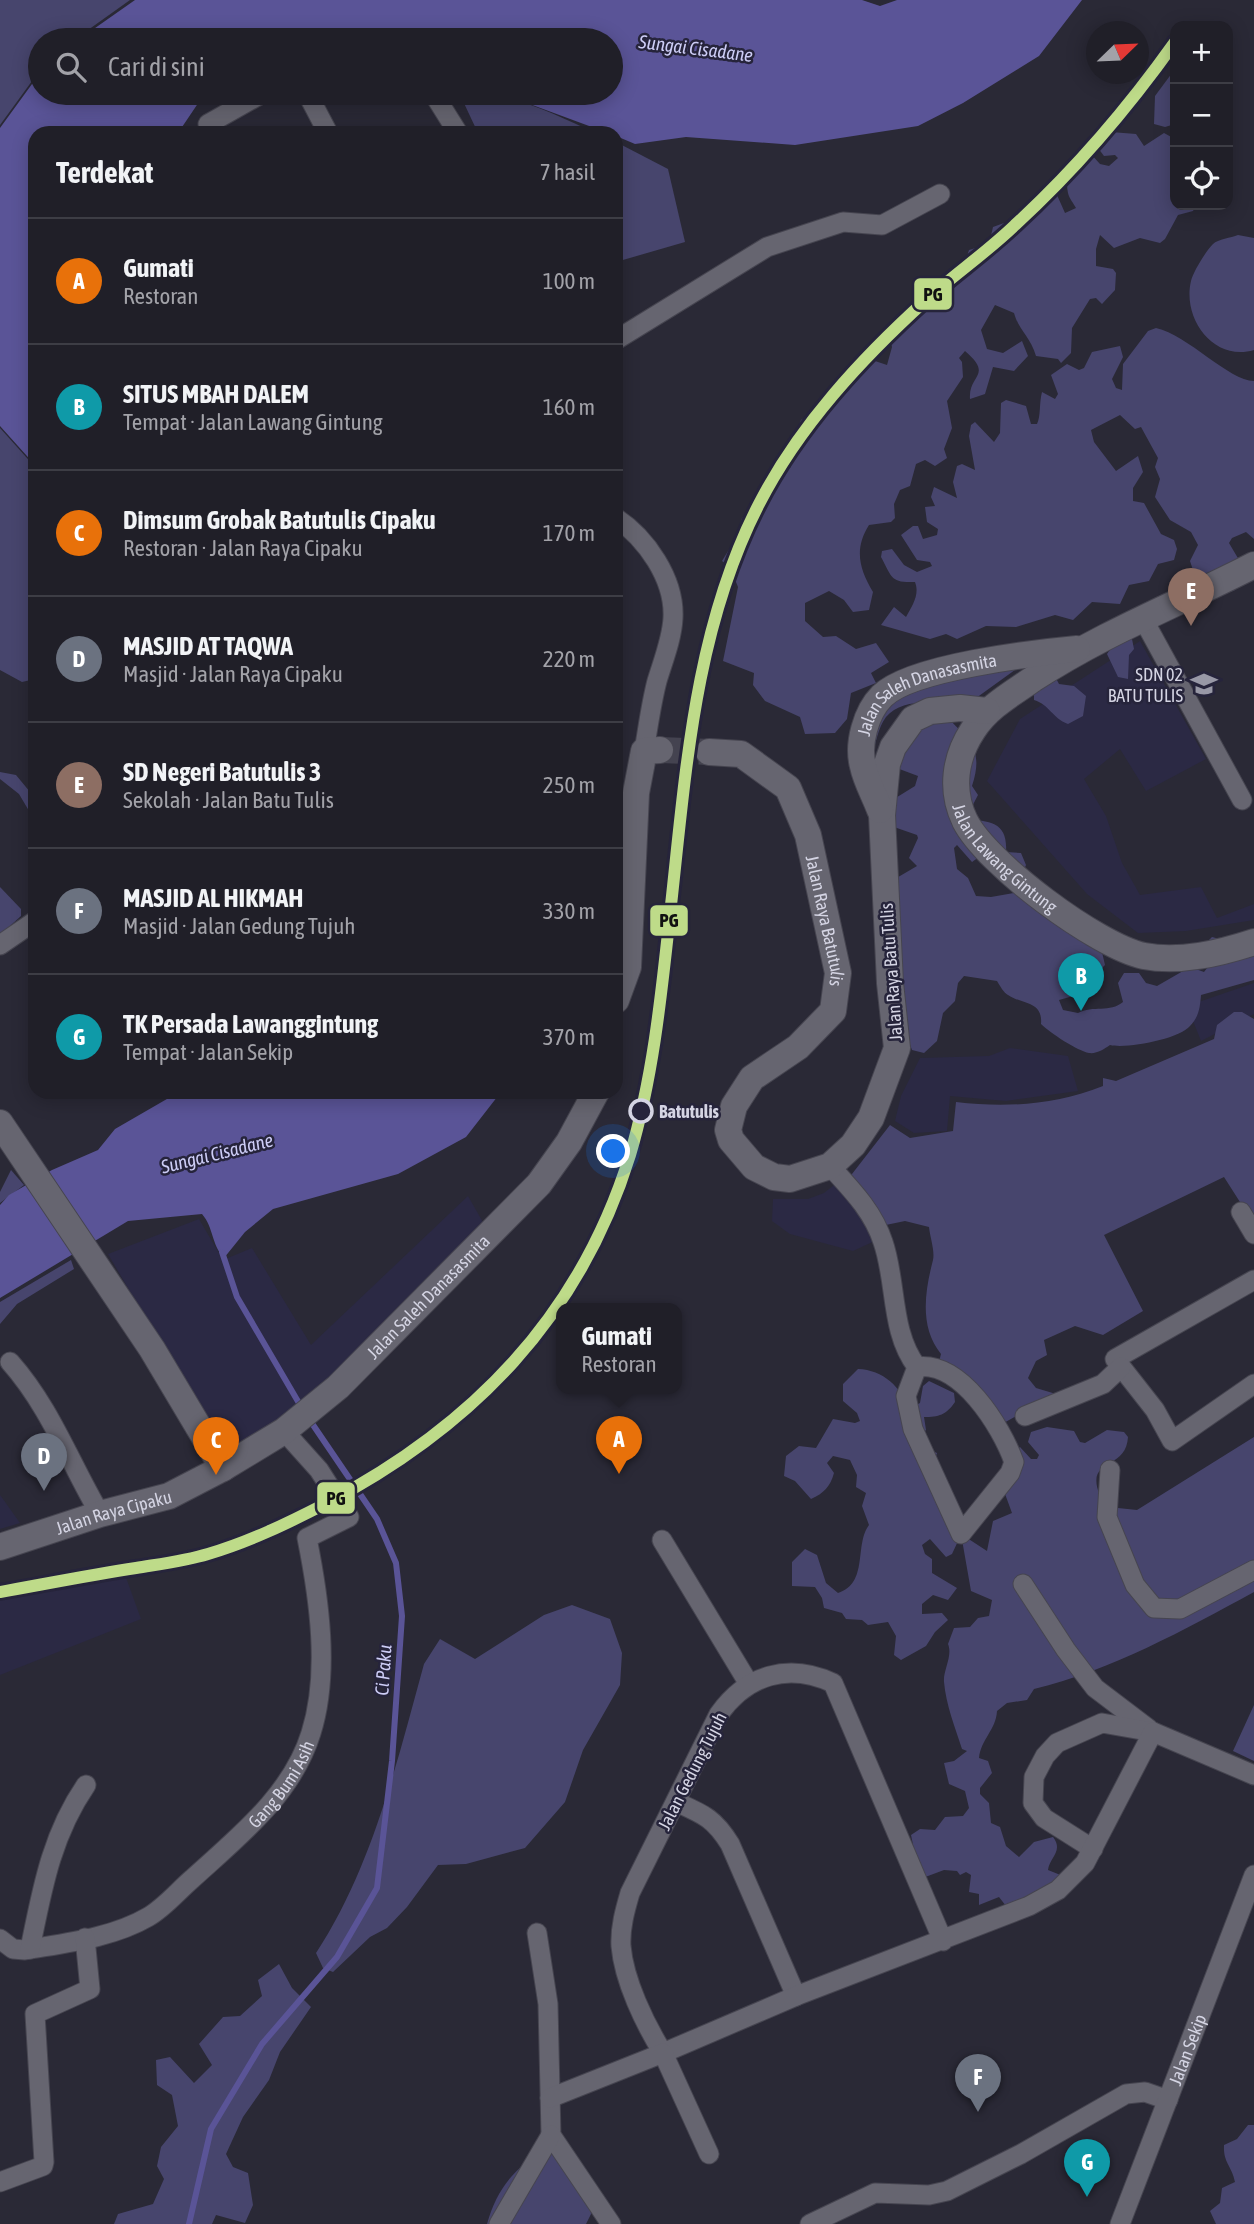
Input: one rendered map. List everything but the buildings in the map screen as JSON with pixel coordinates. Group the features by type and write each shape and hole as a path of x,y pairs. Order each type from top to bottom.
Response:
{"main road":[{"path":"1079,649 1254,565"},
{"name":"Jalan Lawang Gintung","path":"1079,649 987,712 959,754 955,780 964,820 991,856 1092,933 1145,956 1174,958 1226,951 1254,942"},
{"name":"Jalan Saleh Danasasmita","path":"883,815 862,765 862,738 874,706 883,695 901,684 1002,657 1079,649"},
{"path":"883,815 887,764 902,731 913,719 943,709 987,712"},
{"path":"623,981 628,967 636,793 652,750"},
{"name":"Jalan Raya Batutulis","path":"709,752 741,754 788,788 808,835 838,973 833,1011 798,1047 752,1077 733,1106"},
{"name":"Jalan Raya Batu Tulis","path":"733,1106 728,1129 731,1140 754,1167 774,1177 790,1179 830,1166 845,1156 867,1128 897,1048 890,982 883,815"},
{"name":"Jalan Saleh Danasasmita","path":"223,1468 284,1431 338,1387 538,1184 569,1142 592,1099"},
{"path":"5,1141 32,1167 100,1269 223,1468"},
{"name":"Jalan Raya Cipaku","path":"0,1547 100,1514 169,1496 223,1468"}],"street":[{"path":"212,126 245,105"},
{"path":"313,105 324,126"},
{"path":"440,105 454,126"},
{"path":"623,336 767,247 843,222 882,225 940,194"},
{"path":"623,524 637,535 656,559 670,595 673,618 653,696 652,750"},
{"path":"1142,617 1242,800"},
{"path":"0,945 28,926"},
{"path":"830,1166 874,1219 893,1281 901,1340 917,1367"},
{"path":"1241,1212 1254,1234"},
{"path":"1254,1280 1115,1359 1155,1410 1172,1441 1254,1384"},
{"path":"10,1362 42,1403 72,1465 100,1514"},
{"path":"928,1365 945,1371 973,1395 998,1426 1014,1462 1010,1473 961,1534 913,1429 906,1396 917,1367 928,1365"},
{"path":"1025,1416 1102,1384 1121,1367"},
{"name":"Gang Bumi Asih","path":"30,1949 118,1930 149,1917 246,1831 276,1797 294,1770 312,1731 319,1683 318,1621 307,1538 349,1517 319,1470 284,1431"},
{"path":"1111,1469 1107,1517 1135,1585 1154,1608 1180,1609 1254,1570"},
{"path":"662,1540 749,1684"},
{"path":"1023,1584 1066,1650 1095,1688 1153,1732"},
{"name":"Jalan Gedung Tujuh","path":"709,2154 632,1985 621,1947 622,1934 630,1893 719,1714 749,1684 761,1677 791,1672 806,1673 833,1684 943,1941"},
{"path":"1093,1849 1044,1818 1033,1803 1034,1777 1045,1756 1057,1743 1102,1723 1153,1732 1254,1774"},
{"path":"550,2098 796,1996 943,1941 1051,1895 1076,1875 1093,1849 1153,1732"},
{"path":"0,1939 13,1949 30,1949 47,1863 70,1808 86,1785"},
{"path":"676,1802 712,1818 730,1844 796,1996"},
{"name":"Jalan Sekip","path":"1120,2224 1254,1875"},
{"path":"499,2224 551,2135 548,2004 537,1933"},
{"path":"0,2182 43,2166 35,2014 51,2005 79,1997 90,1989 85,1938"},
{"path":"810,2224 875,2193 929,2195 947,2191 1021,2154 1125,2094 1145,2092 1168,2100"},
{"path":"551,2135 611,2224"}],"shaded area":[{"path":"0,0 130,0 91,28 28,28 28,86 0,125"},
{"path":"1170,76 1170,126 1154,124 1155,96"},
{"path":"465,105 530,105 580,126 475,126"},
{"path":"1111,132 1136,134 1144,146 1164,133 1170,136 1170,210 1193,211 1178,215 1160,243 1140,238 1114,248 1100,235 1096,249 1096,266 1113,269 1116,273 1115,290 1102,304 1096,298 1090,299 1072,328 1071,353 1061,363 1058,359 1036,356 1014,313 995,305 981,330 987,349 1003,353 1022,341 1028,356 1014,371 993,367 985,394 970,399 972,384 979,371 978,366 965,351 959,358 962,362 963,377 947,401 952,428 944,449 947,458 935,466 925,460 916,464 910,486 900,490 894,504 895,518 891,522 869,525 861,542 862,567 873,592 869,610 853,612 844,600 829,591 805,603 805,621 823,637 836,636 856,649 876,643 889,662 871,673 876,683 851,693 847,719 835,733 805,734 800,717 765,701 753,685 754,673 723,661 738,587 730,567 722,561 736,538 742,518 756,509 776,476 791,467 788,451 801,420 822,405 860,361 869,359 887,365 892,347 890,339 902,327 907,315 922,311 926,293 965,262 969,250 989,244 993,227 1004,223 1017,228 1038,198 1048,190 1057,195 1065,213 1076,208 1067,187 1071,168 1075,163 1090,153 1100,164 1109,166 1118,158 1115,155 1104,156 1098,148"},
{"path":"623,146 668,169 685,242 623,260"},
{"path":"1238,235 1254,238 1254,350 1239,352 1226,350 1204,334 1196,323 1189,295 1192,277 1210,247 1218,241"},
{"path":"1156,328 1181,339 1233,374 1254,381 1254,539 1246,532 1232,538 1229,543 1242,565 1235,573 1235,590 1211,600 1190,615 1181,599 1194,573 1190,561 1198,545 1191,532 1170,520 1155,497 1160,479 1155,467 1158,458 1141,427 1135,429 1120,415 1091,430 1094,442 1116,471 1138,456 1143,472 1133,488 1133,501 1144,503 1161,534 1174,540 1177,549 1174,560 1158,564 1149,581 1129,585 1120,604 1092,602 1073,620 1055,615 1016,627 986,626 957,639 946,634 930,639 881,625 894,607 906,617 917,591 915,582 896,580 890,574 881,557 882,551 892,549 904,565 917,572 932,566 930,562 917,560 901,535 913,526 918,526 923,539 937,535 938,529 927,522 925,507 935,506 931,497 934,487 957,498 953,482 957,466 962,464 975,470 969,436 971,425 975,422 994,442 1000,433 1001,403 1006,400 1026,406 1031,424 1037,424 1042,392 1055,399 1058,394 1051,375 1067,364 1079,370 1084,368 1092,352 1120,346 1123,357 1112,379 1116,388 1122,390 1123,364 1148,331"},
{"path":"0,428 28,459 28,681 22,682 0,670"},
{"path":"1126,637 1132,639 1134,649 1129,655 1128,679 1118,677 1107,654 1115,642"},
{"path":"1140,641 1206,759 1146,791 1120,749 1084,779 1106,816 1122,863 1140,895 1201,887 1217,918 1254,904 1254,920 1186,931 1138,933 1087,894 987,781 1020,719"},
{"path":"1026,662 965,706 923,702 893,710 881,726 871,759 885,695"},
{"path":"1049,665 1059,684 1074,686 1086,696 1083,716 1068,724 1034,700 1034,690 1023,674 1024,667"},
{"path":"946,716 968,739 975,754 972,786 978,795 965,820 996,825 1004,835 1006,852 1021,853 1026,865 1019,882 979,857 972,862 957,845 954,848 957,869 968,878 976,896 991,897 1030,890 1101,948 1105,965 1089,981 1084,993 1059,1000 1063,1010 1078,1013 1123,1002 1118,983 1124,973 1139,973 1146,983 1157,986 1190,967 1204,972 1211,963 1206,943 1212,937 1254,948 1254,980 1201,995 1195,1019 1184,1031 1140,1044 1110,1045 1092,1053 1078,1049 1051,1032 1041,1024 1039,1011 1035,1007 1007,994 997,981 964,976 958,983 955,1001 943,1013 937,1041 924,1053 912,1050 904,1028 888,883 917,866 909,858 917,835 894,827 894,799 915,786 918,776 894,767 889,738"},
{"path":"0,772 16,775 28,790 28,809 19,794 0,779"},
{"path":"0,887 21,909 21,916 0,935"},
{"path":"1254,983 1254,1014 1201,1041 1187,1006"},
{"path":"1234,1012 1242,1012 1254,1019 1254,1224 1224,1177 1104,1235 1143,1311 1103,1335 1075,1326 1044,1340 1047,1355 1036,1361 1028,1378 1036,1388 1056,1394 1002,1424 973,1395 967,1402 939,1362 941,1354 929,1332 926,1308 933,1256 929,1227 905,1221 881,1226 845,1183 890,1125 910,1138 953,1131 956,1102 1012,1105 1049,1101 1085,1092 1103,1086 1103,1078 1116,1081 1214,1039 1217,1025"},
{"path":"1010,1048 1068,1056 1078,1091 1006,1101 950,1096 947,1131 914,1133 895,1121 901,1096 920,1058 989,1056"},
{"path":"11,1170 24,1185 0,1203 0,1192"},
{"path":"838,1182 879,1239 853,1251 790,1234 772,1221 773,1199 808,1199 824,1193"},
{"path":"468,1196 484,1224 292,1414 225,1454 108,1254 199,1219 223,1260 252,1248 311,1345"},
{"path":"71,1260 74,1269 17,1304 0,1324 0,1302"},
{"path":"858,1369 876,1373 890,1381 901,1394 908,1410 920,1403 923,1386 929,1381 954,1393 955,1402 948,1410 938,1416 924,1417 926,1430 919,1437 923,1447 937,1453 933,1465 959,1539 952,1554 946,1557 930,1539 922,1545 925,1554 932,1559 932,1573 957,1588 948,1600 933,1595 922,1604 922,1614 942,1613 948,1620 935,1632 926,1646 901,1660 894,1655 896,1636 888,1622 868,1625 862,1620 846,1619 842,1613 824,1608 822,1598 815,1587 792,1586 792,1562 805,1549 817,1555 826,1583 838,1593 848,1588 857,1572 862,1543 869,1525 862,1506 866,1493 856,1487 857,1475 850,1460 833,1456 827,1463 834,1473 831,1482 823,1492 811,1499 795,1481 784,1476 786,1456 799,1446 816,1448 833,1419 855,1423 860,1421 857,1413 843,1401 843,1384"},
{"path":"1047,1427 1074,1431 1080,1442 1085,1443 1107,1430 1124,1432 1128,1437 1126,1448 1121,1455 1101,1469 1097,1475 1097,1483 1100,1496 1110,1498 1118,1508 1137,1510 1254,1437 1254,1592 1147,1648 1091,1671 1034,1689 1027,1700 1007,1703 997,1711 979,1758 988,1761 992,1773 980,1788 980,1794 989,1803 991,1823 1000,1827 1006,1846 1019,1857 1034,1842 1053,1837 1057,1850 1048,1870 1063,1876 1013,1915 999,1897 979,1905 979,1894 969,1892 971,1875 966,1872 960,1875 957,1871 944,1870 920,1879 911,1835 920,1829 935,1830 945,1817 963,1816 969,1808 965,1791 949,1784 944,1763 954,1761 967,1751 962,1749 951,1716 944,1677 948,1644 954,1628 970,1627 978,1618 989,1616 992,1600 971,1591 961,1534 987,1551 993,1521 1012,1513 1001,1483 1019,1478 1016,1451 1020,1447 1031,1459 1037,1459 1039,1455 1028,1442 1031,1432"},
{"path":"0,1495 3,1499 20,1523 0,1529"},
{"path":"124,1572 141,1619 0,1675 0,1591"},
{"path":"572,1605 610,1619 622,1653 620,1685 583,1750 565,1802 525,1848 466,1864 438,1865 407,1907 387,1928 370,1937 333,1972 323,1968 316,1953 336,1920 368,1850 393,1776 424,1664 440,1639 475,1659 544,1615"},
{"path":"1254,1705 1254,1761 1233,1751"},
{"path":"279,1964 292,1988 311,2007 280,2052 269,2080 243,2117 226,2154 233,2167 248,2173 253,2205 245,2223 216,2215 212,2224 114,2224 118,2214 153,2204 164,2179 157,2166 161,2147 178,2126 172,2095 157,2085 156,2060 170,2057 194,2083 212,2065 199,2044 223,2017 240,2016 262,1996 258,1980"},
{"path":"1248,2125 1254,2125 1254,2224 1216,2224 1210,2211 1220,2203 1222,2188 1235,2182 1225,2156 1224,2145 1237,2139"},
{"path":"550,2150 590,2185 591,2214 586,2224 487,2224 496,2200 510,2179 528,2162"}],"water":[{"name":"Sungai Cisadane","path":"135,0 862,0 880,6 897,0 1082,0 1039,56 963,103 918,126 795,145 686,137 635,144 623,139 623,126 589,126 532,105 623,105 623,28 95,28"},
{"path":"28,90 28,105 197,105 183,126 28,126 28,457 0,426 0,128"},
{"name":"Sungai Cisadane","path":"167,1099 496,1099 466,1137 398,1174 273,1209 245,1232 224,1258 202,1214 128,1221 0,1298 0,1205 9,1195 52,1170 98,1150 115,1129"}],"waterway":[{"name":"Ci Paku","path":"222,1252 237,1297 303,1410"},
{"name":"Ci Paku","path":"189,2224 211,2129 262,2044 337,1957 377,1888 392,1761 402,1616 396,1563 377,1519 309,1419"}],"tunnel":[{"path":"660,750 709,752"}],"transit line":[{"name":"PG","path":"558,1303 582,1267 609,1213 638,1124 656,1031 682,802 697,700 720,600 737,551 759,504 775,475 812,421 855,370 926,300 1004,235 1059,182 1120,114 1170,49"},
{"name":"PG","path":"0,1592 199,1556 253,1538 325,1504 378,1474 428,1440 473,1402 514,1361 556,1307"}],"place":[{"name":"SD Negeri Batutulis 3","path":"1191,626"},
{"name":"SDN 02 BATU TULIS","path":"1204,684"},
{"name":"SITUS MBAH DALEM","path":"1081,1011"},
{"name":"Batutulis","path":"641,1111"},
{"name":"Gumati","path":"619,1474"},
{"name":"Dimsum Grobak Batutulis Cipaku","path":"216,1475"},
{"name":"MASJID AT TAQWA","path":"44,1491"},
{"name":"MASJID AL HIKMAH","path":"978,2112"},
{"name":"TK Persada Lawanggintung","path":"1087,2197"}]}
